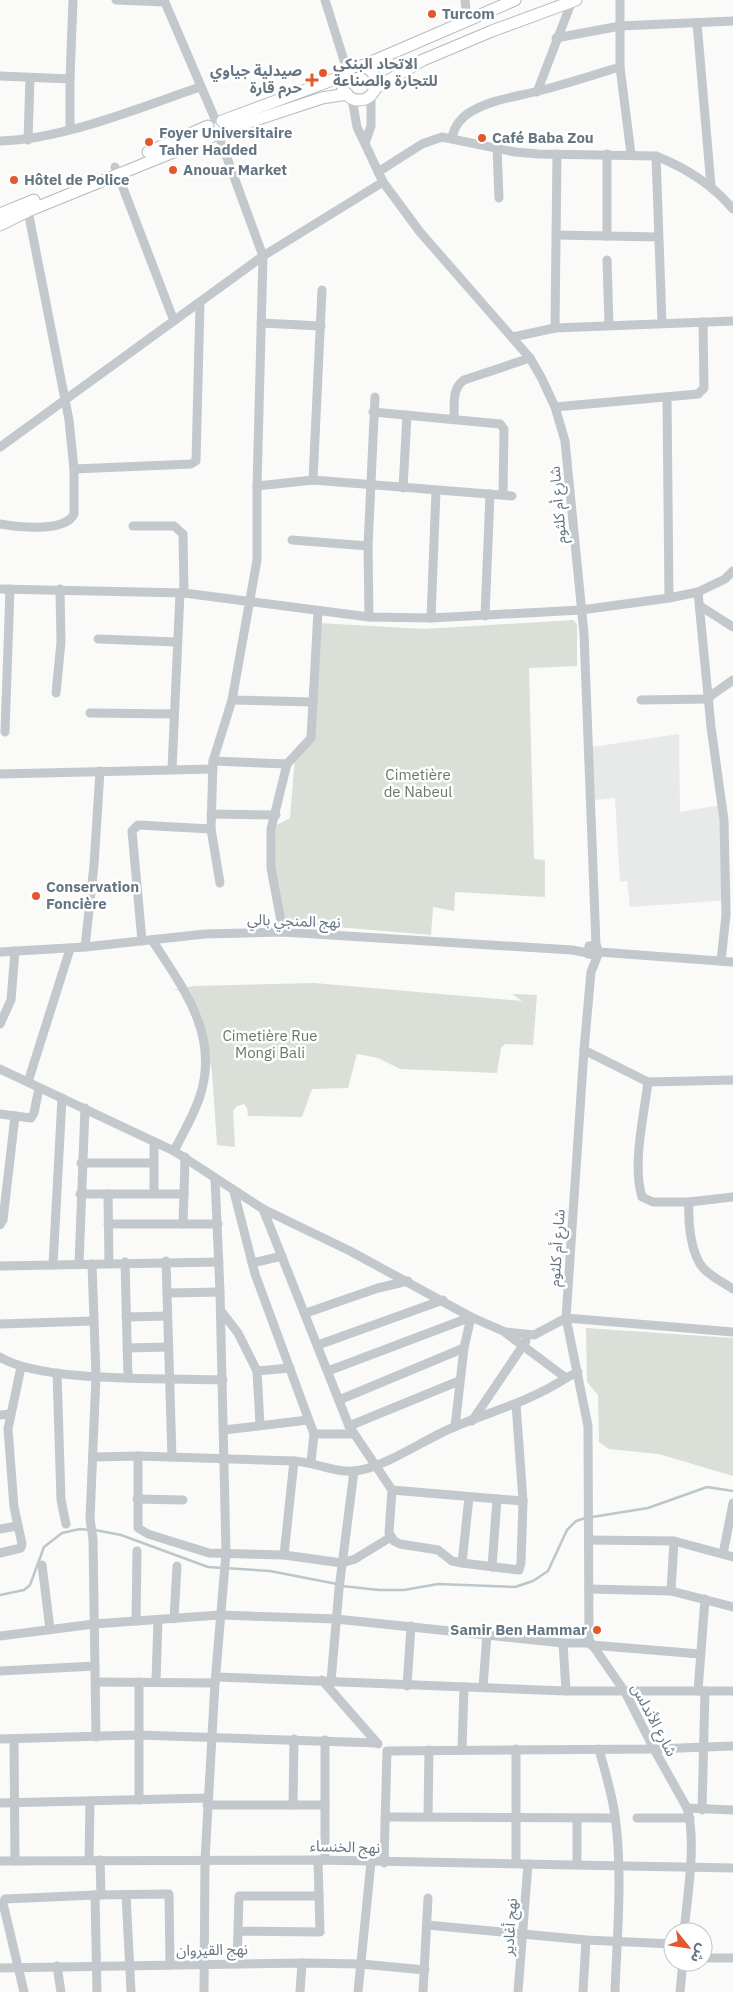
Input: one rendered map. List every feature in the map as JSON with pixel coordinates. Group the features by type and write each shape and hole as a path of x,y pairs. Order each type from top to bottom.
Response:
{"main road":[{"path":"0,214 28,207 346,73 353,67 362,66 515,0"},
{"path":"217,128 322,98 366,98 423,60 492,31 574,1"},
{"path":"362,66 372,72 375,78 373,92"},
{"path":"346,73 342,86 349,97"},
{"path":"0,225 28,207"}],"street":[{"path":"70,128 73,0"},
{"path":"116,0 164,1 217,128 263,256 257,560 232,700 213,765 211,829 220,883"},
{"path":"325,0 346,73"},
{"path":"465,0 467,20"},
{"path":"620,0 620,67 631,154"},
{"path":"537,92 556,38 574,1"},
{"path":"556,38 620,26 733,21"},
{"path":"697,23 711,186"},
{"path":"452,137 458,122 471,112 503,99 537,92 620,67"},
{"path":"0,76 70,79"},
{"path":"28,140 30,78"},
{"path":"0,141 28,140 117,115 200,87"},
{"path":"365,143 371,126 373,92"},
{"name":"شارع أم كلثوم","path":"349,97 357,128 383,182 420,232 530,358 542,378 555,407 565,441 581,610 591,796 594,929 566,1318 588,1426 589,1540"},
{"path":"378,172 422,144 442,137 452,137 515,152 656,156 674,163 711,186 733,209"},
{"path":"497,148 499,198"},
{"path":"555,328 557,154"},
{"path":"607,154 607,236"},
{"path":"656,156 662,323"},
{"path":"116,170 174,321"},
{"path":"0,447 263,256 383,182"},
{"path":"0,524 25,528 51,526 71,520 74,514 74,469 69,420 28,207"},
{"path":"556,235 658,236"},
{"path":"607,260 609,325"},
{"path":"313,480 322,290"},
{"path":"74,469 190,464 196,461 200,303"},
{"path":"513,337 555,328 733,321"},
{"path":"555,407 698,394 704,388 703,322"},
{"path":"261,323 321,326"},
{"path":"454,419 455,390 458,384 464,380 530,358"},
{"path":"368,617 368,546 375,397"},
{"path":"667,397 669,598"},
{"path":"257,486 313,480 507,495 503,426 454,419 373,412"},
{"path":"404,488 408,415"},
{"path":"432,618 436,491"},
{"path":"485,616 490,494"},
{"path":"133,526 174,526 184,534 172,769"},
{"path":"292,540 368,546"},
{"path":"0,588 60,588 182,593 250,600 368,617 432,618 581,610 669,598 698,592 729,579 733,571"},
{"path":"56,693 61,642 60,588"},
{"path":"5,732 10,589"},
{"path":"698,592 724,820 726,915 721,961"},
{"path":"700,606 733,628"},
{"path":"283,932 271,868 271,830 288,764 311,738 318,611"},
{"path":"98,639 177,642"},
{"path":"640,700 709,698 733,680"},
{"path":"232,700 312,702"},
{"path":"90,713 174,714"},
{"path":"0,774 172,769 213,765 288,764"},
{"path":"85,947 94,866 100,771"},
{"path":"212,814 276,815"},
{"path":"142,941 132,831 138,825 211,829"},
{"name":"نهج المنجي بالي","path":"0,952 70,949 205,934 283,932 592,950 733,962"},
{"path":"152,940 198,1015 206,1053 206,1074 200,1096 174,1152"},
{"path":"28,1082 70,949"},
{"path":"0,1024 11,1000 15,952"},
{"path":"584,1050 648,1082 733,1080"},
{"path":"0,1069 184,1157 262,1209 408,1281 471,1317 503,1331 566,1378"},
{"path":"648,1082 638,1166 642,1196 653,1202 689,1202 733,1197"},
{"path":"0,1114 28,1118 33,1116 39,1088"},
{"path":"54,1265 62,1098"},
{"path":"79,1264 81,1163 85,1108"},
{"path":"0,1225 3,1220 16,1116"},
{"path":"154,1142 154,1193"},
{"path":"183,1224 184,1157"},
{"path":"81,1163 154,1163"},
{"path":"204,1992 204,1860 220,1615 226,1556 221,1311 215,1178"},
{"path":"234,1192 252,1263 314,1434 311,1462"},
{"path":"80,1194 184,1194"},
{"path":"108,1194 109,1263"},
{"path":"689,1202 688,1225 699,1261 705,1270 733,1289"},
{"path":"262,1209 306,1313 349,1426 392,1490 389,1533 400,1544 438,1550 452,1560 462,1563 517,1570 521,1568 523,1501 516,1404"},
{"path":"108,1224 218,1224"},
{"path":"252,1263 282,1256"},
{"path":"0,1257 0,1266 166,1261 219,1262"},
{"path":"166,1261 172,1457"},
{"path":"125,1262 128,1377"},
{"path":"92,1264 96,1376 91,1522 93,1535 96,1737"},
{"path":"306,1313 378,1288 408,1281"},
{"path":"168,1292 220,1292"},
{"path":"318,1345 443,1300"},
{"path":"221,1311 238,1333 257,1371 260,1425"},
{"path":"126,1317 167,1316"},
{"path":"455,1427 464,1348 471,1317"},
{"path":"328,1371 471,1317"},
{"path":"472,1421 522,1345 534,1335 566,1318 733,1332"},
{"path":"0,1324 93,1321"},
{"path":"503,1331 534,1335"},
{"path":"127,1348 168,1347"},
{"path":"339,1400 464,1348"},
{"path":"0,1357 22,1367 57,1373 222,1380"},
{"path":"0,1553 21,1548 22,1544 17,1526 8,1429 22,1367"},
{"path":"257,1371 290,1368"},
{"path":"94,1457 138,1456 294,1461 311,1462 336,1470 354,1471 375,1465 455,1427 516,1404 578,1372"},
{"path":"57,1373 61,1500 66,1524"},
{"path":"349,1426 460,1381"},
{"path":"0,1415 10,1414"},
{"path":"224,1430 308,1420"},
{"path":"314,1434 354,1434"},
{"path":"138,1456 136,1524 142,1531 195,1549 226,1556 284,1555 342,1567 391,1537"},
{"path":"284,1555 294,1461"},
{"path":"0,1464 10,1463"},
{"path":"354,1471 336,1620 326,1681 377,1743 387,1751 599,1750 733,1746"},
{"path":"392,1490 523,1501"},
{"path":"462,1563 469,1496"},
{"path":"137,1499 183,1500"},
{"path":"492,1567 497,1499"},
{"path":"723,1554 733,1503"},
{"path":"0,1529 17,1526"},
{"path":"590,1644 589,1540 674,1541 733,1557"},
{"path":"671,1591 674,1541"},
{"path":"136,1621 137,1550"},
{"path":"42,1565 50,1630"},
{"path":"174,1619 177,1566"},
{"path":"589,1589 671,1591 733,1607"},
{"path":"702,1810 702,1691 700,1654 705,1599"},
{"path":"0,1636 94,1624 220,1615 336,1620 411,1626 563,1643 700,1654"},
{"path":"156,1681 158,1620"},
{"path":"407,1686 411,1626"},
{"path":"483,1687 487,1634"},
{"path":"563,1643 566,1691"},
{"name":"شارع الأندلس","path":"590,1644 625,1692 687,1808 690,1818 690,1866 685,1922"},
{"path":"0,1670 95,1666"},
{"path":"96,1682 326,1681 407,1686 566,1691 733,1691"},
{"path":"139,1682 139,1800"},
{"path":"462,1750 464,1687"},
{"path":"0,1739 138,1735 377,1743"},
{"path":"14,1739 15,1861"},
{"path":"294,1739 294,1805"},
{"path":"238,1932 320,1932 319,1896 325,1805 325,1740"},
{"path":"516,1749 516,1864"},
{"path":"428,1816 429,1750"},
{"path":"599,1750 610,1790 615,1818 619,1864 616,1992"},
{"path":"384,1863 387,1751"},
{"path":"0,1802 139,1800 325,1805"},
{"path":"89,1860 90,1801"},
{"path":"687,1808 733,1810"},
{"path":"385,1817 615,1818"},
{"path":"576,1863 577,1818"},
{"path":"637,1818 690,1818"},
{"path":"97,1992 96,1966 100,1860"},
{"name":"نهج الخنساء","path":"0,1861 321,1860 384,1863 576,1863 733,1868"},
{"path":"358,1992 371,1862"},
{"name":"نهج أغادير","path":"518,1992 528,1864"},
{"path":"24,1992 4,1900 98,1895 170,1895 170,1965"},
{"path":"126,1895 131,1992"},
{"path":"237,1964 239,1896 319,1896"},
{"path":"423,1992 428,1898"},
{"path":"428,1925 586,1940 663,1943"},
{"path":"583,1992 586,1940"},
{"path":"713,1958 733,1958"},
{"path":"300,1992 302,1963"},
{"name":"نهج القيروان","path":"0,1968 302,1963 361,1964 425,1970"},
{"path":"57,1966 61,1992"},
{"path":"680,1992 682,1972"}],"shaded area":[{"path":"679,734 680,812 726,804 731,900 630,907 627,881 620,882 615,798 593,800 592,747"}],"green space":[{"name":"Cimetière de Nabeul","path":"573,620 577,624 577,666 529,668 534,859 545,860 545,897 455,892 454,911 433,907 431,935 283,924 271,860 276,831 273,827 290,818 295,758 312,741 318,623 424,629"},
{"name":"Cimetière Rue Mongi Bali","path":"314,983 522,1001 512,994 537,995 533,1045 505,1044 501,1048 497,1073 400,1069 378,1058 357,1054 348,1088 312,1089 302,1117 248,1116 247,1108 244,1104 237,1106 233,1111 235,1147 217,1145 212,1072 202,1018 189,990 172,990 194,986"},
{"path":"586,1328 733,1338 733,1476 659,1454 609,1449 599,1442 598,1395 587,1382"}],"waterway":[{"path":"592,1517 648,1508 707,1487 733,1491"},
{"path":"342,1586 379,1590 404,1590 438,1584 515,1587 533,1581 548,1571 567,1530 576,1521 586,1518"},
{"path":"0,1595 24,1590 30,1585 44,1547 62,1533 80,1529 89,1530"},
{"path":"95,1530 121,1535 208,1567 270,1571 337,1584"}],"place":[{"name":"Turcom","path":"432,14"},
{"name":"الاتحاد البنكي للتجارة والصناعة","path":"323,73"},
{"name":"صيدلية جياوي حرم قارة","path":"312,80"},
{"name":"Café Baba Zou","path":"482,138"},
{"name":"Foyer Universitaire Taher Hadded","path":"149,142"},
{"name":"Anouar Market","path":"173,170"},
{"name":"Hôtel de Police","path":"14,180"},
{"name":"Conservation Foncière","path":"36,896"},
{"name":"Samir Ben Hammar","path":"597,1630"}]}
